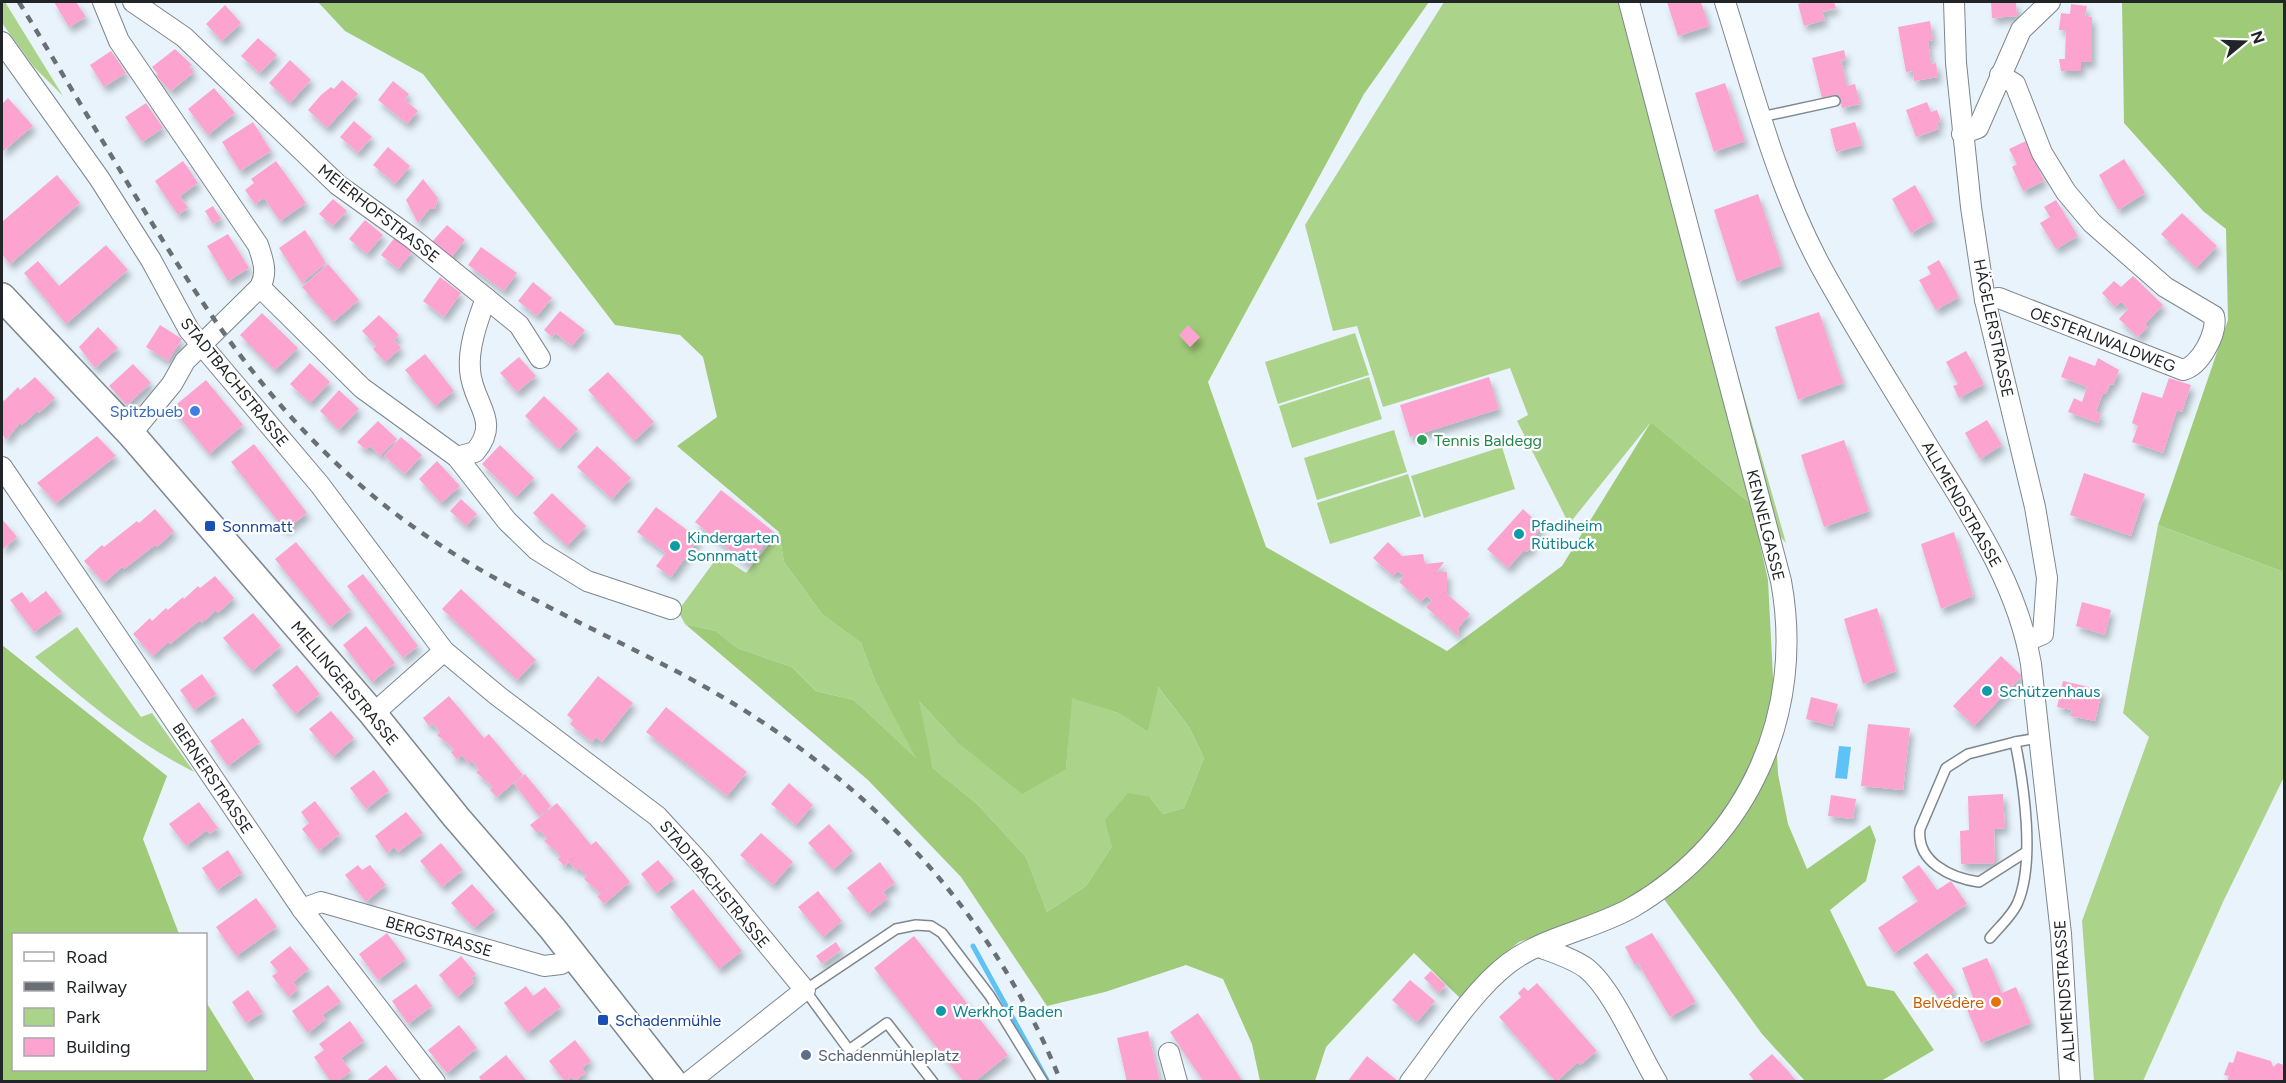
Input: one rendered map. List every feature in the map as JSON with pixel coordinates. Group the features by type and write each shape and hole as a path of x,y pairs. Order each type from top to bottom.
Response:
{"main road":[{"name":"MELLINGERSTRASSE","path":"2,297 131,434 373,714 674,1082"}],"street":[{"path":"104,2 119,41 258,245 265,267 264,280 260,287 201,345 131,434"},
{"name":"MEIERHOFSTRASSE","path":"133,2 184,37 338,185 413,239 519,325 540,358"},
{"name":"KENNELGASSE","path":"1410,1082 1498,972 1520,956 1603,921 1640,902 1671,881 1712,841 1746,792 1768,747 1780,709 1787,665 1785,606 1773,549 1629,2"},
{"name":"ALLMENDSTRASSE","path":"1725,2 1784,187 1819,263 1849,317 1984,536 2017,608 2027,642 2061,934 2070,1082"},
{"name":"HÄGELERSTRASSE","path":"1954,2 1962,134 1985,300 2035,507 2047,578 2043,634 2027,642"},
{"path":"1962,134 1978,128 2021,30 2050,2"},
{"name":"STADTBACHSTRASSE","path":"2,42 99,178 151,260 189,330 320,485 444,651 498,696 657,816 702,865 805,990"},
{"name":"OESTERLIWALDWEG","path":"1985,300 1999,298 2183,370 2192,368 2200,361 2216,323 2214,316 2165,286 2092,222 2066,192 2042,153 2015,84 2000,75"},
{"path":"260,287 362,388 456,457 507,521 537,550 587,581 671,609"},
{"path":"456,457 475,452 488,434 486,419 471,381 469,368 477,322 486,297"},
{"name":"BERNERSTRASSE","path":"2,468 302,909 435,1082"},
{"path":"373,714 444,651"},
{"name":"BERGSTRASSE","path":"302,909 321,902 544,966 561,964 574,957"},
{"path":"1539,947 1574,960 1591,972 1610,999 1658,1082"},
{"path":"689,1082 805,990"},
{"path":"1169,1053 1177,1082"}],"lane":[{"path":"1761,117 1835,101"},
{"path":"2026,852 1978,882 1960,880 1942,870 1921,847 1919,837 1920,829 1946,768 1968,754 2038,738"},
{"path":"1990,938 2017,905 2022,889 2026,852 2024,784 2014,742"},
{"path":"933,1082 887,1023 849,1050 805,990 896,929 916,925 931,926 942,933 990,996 1043,1082"}],"green space":[{"path":"2,2 5,2 63,96 34,67 2,23"},
{"path":"318,2 1429,2 1364,94 1208,382 1266,547 1447,651 1562,566 1651,422 1751,504 1768,580 1778,774 1788,824 1807,869 1870,825 1876,840 1866,881 1830,910 1867,986 1894,991 1934,1050 1881,1081 1805,1081 1762,1034 1653,884 1609,909 1519,942 1492,964 1461,999 1414,953 1326,1047 1315,1081 1260,1081 1252,1044 1223,979 1186,965 1105,992 1047,1006 961,877 868,780 685,624 716,631 737,648 792,667 816,691 854,700 916,758 875,681 861,643 822,614 784,562 779,532 677,446 717,417 703,357 680,335 615,325 423,74 345,31","holes":["1158,687 1189,727 1204,758 1184,808 1163,814 1150,797 1128,793 1105,820 1112,846 1086,886 1047,912 1026,857 977,804 933,768 919,701 956,741 1022,794 1066,769 1072,698 1118,713 1148,732"]},
{"path":"1444,2 1632,2 1786,543 1751,504 1651,422 1569,524 1517,421 1528,415 1510,368 1383,407 1357,326 1333,331 1305,225"},
{"path":"2122,2 2284,2 2284,572 2158,525 2228,320 2226,229 2203,211 2124,123"},
{"path":"1355,333 1369,375 1278,404 1265,362"},
{"path":"1369,377 1382,419 1292,448 1279,406"},
{"path":"1394,430 1407,472 1317,500 1304,458"},
{"path":"1502,447 1515,489 1424,518 1411,476"},
{"path":"1408,474 1421,516 1330,544 1317,503"},
{"path":"2158,525 2284,572 2284,777 2223,902 2143,1081 2094,1081 2082,921 2149,737 2123,713"},
{"path":"779,532 784,562 822,614 861,643 875,681 918,760 854,700 816,691 792,667 737,648 716,631 685,624 678,611 719,555 746,573"},
{"path":"77,627 141,717 152,713 194,772 151,748 111,720 35,657"},
{"path":"2,645 167,776 143,839 179,933 12,933 12,1071 207,1071 207,1004 255,1081 2,1081"},
{"path":"1157,686 1189,727 1204,758 1184,808 1163,814 1150,797 1112,846 1086,886 1047,912 1026,857 977,804 933,768 918,700 956,741 1066,769 1071,697 1118,713 1148,732"}],"water":[{"path":"1839,746 1851,747 1847,779 1835,778"}],"building":[{"path":"54,2 76,2 86,17 69,27"},
{"path":"1667,2 1701,2 1709,26 1678,36"},
{"path":"1834,2 1836,8 1822,12 1825,20 1804,26 1798,4"},
{"path":"1991,2 2016,2 2017,16 1992,18"},
{"path":"2071,4 2087,6 2085,16 2092,17 2092,62 2081,62 2081,71 2061,71 2059,59 2065,59 2066,30 2059,30 2061,13 2070,14"},
{"path":"225,5 241,23 222,41 206,24"},
{"path":"1930,21 1933,40 1928,41 1931,64 1936,63 1938,77 1914,81 1913,71 1906,72 1898,27"},
{"path":"258,38 277,55 260,73 241,56"},
{"path":"175,49 192,65 189,67 194,72 171,91 156,76 158,74 152,67"},
{"path":"1844,50 1846,59 1841,61 1847,86 1855,84 1860,104 1842,108 1839,94 1822,98 1812,58"},
{"path":"111,51 126,73 104,87 90,65"},
{"path":"290,60 311,80 290,103 269,83"},
{"path":"342,80 358,94 327,128 308,110 321,95 331,87 334,89"},
{"path":"393,81 409,94 405,100 418,111 407,124 378,100"},
{"path":"1725,83 1745,141 1714,152 1695,93"},
{"path":"214,88 235,113 208,135 188,109"},
{"path":"8,98 33,126 2,152 2,104"},
{"path":"1927,102 1931,112 1937,110 1941,121 1937,122 1939,129 1916,137 1906,110"},
{"path":"146,103 163,128 142,142 125,117"},
{"path":"354,121 372,137 358,153 340,137"},
{"path":"253,122 271,151 240,171 222,142"},
{"path":"1855,122 1862,145 1836,152 1830,129"},
{"path":"2026,141 2044,181 2023,191 2012,167 2017,164 2009,149"},
{"path":"388,147 410,166 395,184 373,165"},
{"path":"2124,159 2145,193 2118,210 2099,175"},
{"path":"183,161 198,183 180,196 188,208 178,215 155,181"},
{"path":"276,161 306,203 280,221 264,198 255,204 245,190 254,183 251,179"},
{"path":"57,175 80,203 10,264 2,254 2,219 3,221"},
{"path":"423,179 438,198 435,209 429,209 418,223 406,200"},
{"path":"1915,185 1934,220 1911,233 1892,199"},
{"path":"1758,194 1782,265 1737,282 1714,210"},
{"path":"333,199 347,211 333,226 319,214"},
{"path":"2056,200 2078,236 2056,249 2040,223 2050,217 2044,207"},
{"path":"213,206 221,219 213,224 205,211"},
{"path":"2182,213 2217,246 2196,268 2161,234"},
{"path":"365,220 383,235 367,254 349,239"},
{"path":"447,225 465,240 450,259 431,243"},
{"path":"305,230 326,263 302,283 279,248"},
{"path":"228,234 249,268 228,281 207,246"},
{"path":"396,236 413,251 398,269 381,255"},
{"path":"106,245 128,270 66,324 24,273 38,261 59,286"},
{"path":"481,247 517,273 504,291 468,265"},
{"path":"1939,260 1959,297 1936,310 1919,280 1931,274 1927,267"},
{"path":"328,264 359,300 333,322 302,287"},
{"path":"2133,276 2163,305 2145,324 2148,327 2138,337 2119,319 2128,309 2121,302 2115,307 2102,293 2114,281 2121,287"},
{"path":"440,277 461,293 444,317 423,301"},
{"path":"533,282 552,298 537,316 518,301"},
{"path":"560,311 585,330 572,346 555,333 552,337 544,330"},
{"path":"1819,312 1843,383 1798,400 1775,327"},
{"path":"262,313 298,348 275,370 240,335"},
{"path":"379,315 399,335 394,340 401,348 385,362 373,349 376,346 362,331"},
{"path":"160,325 182,339 168,361 146,347"},
{"path":"1188,325 1200,337 1190,347 1179,335"},
{"path":"98,327 118,348 95,368 79,347"},
{"path":"1966,351 1984,384 1959,398 1953,386 1958,384 1946,362"},
{"path":"425,354 454,391 435,406 405,370"},
{"path":"2069,356 2095,366 2098,358 2119,370 2113,385 2110,384 2106,394 2103,393 2096,412 2101,414 2098,423 2068,412 2074,398 2082,402 2087,387 2061,377"},
{"path":"519,357 536,376 517,392 500,373"},
{"path":"310,363 330,382 310,403 290,384"},
{"path":"133,364 151,383 127,405 109,386"},
{"path":"608,372 654,422 634,441 588,390"},
{"path":"35,377 55,398 39,413 37,411 22,425 20,423 6,440 2,433 2,399 4,401 18,387 20,390"},
{"path":"1489,377 1499,409 1410,437 1400,405"},
{"path":"2169,378 2191,385 2182,412 2177,410 2163,453 2132,442 2138,426 2132,423 2142,392 2162,398"},
{"path":"206,380 243,425 209,454 172,408"},
{"path":"339,390 359,409 339,430 320,411"},
{"path":"544,396 578,429 559,449 525,416"},
{"path":"1987,420 2002,445 1980,459 1965,433"},
{"path":"378,421 397,439 380,456 370,446 366,450 357,442"},
{"path":"97,436 116,456 56,503 37,483"},
{"path":"401,437 422,455 405,474 384,456"},
{"path":"1844,440 1869,511 1824,527 1801,455"},
{"path":"254,444 307,513 285,530 231,462"},
{"path":"500,445 534,478 516,497 482,464"},
{"path":"597,446 631,478 612,499 577,467"},
{"path":"437,461 460,486 441,503 419,479"},
{"path":"2084,473 2145,494 2131,536 2070,515"},
{"path":"721,490 774,532 748,565 695,522"},
{"path":"552,493 586,526 567,546 533,513"},
{"path":"461,499 477,514 466,526 450,511"},
{"name":"Kindergarten Sonnmatt","path":"656,507 699,539 671,577 656,566 666,553 637,532"},
{"path":"155,509 174,531 157,547 155,545 124,569 122,567 104,583 84,561 102,545 104,547"},
{"name":"Pfadiheim Rütibuck","path":"1523,509 1542,527 1530,540 1534,544 1527,552 1524,550 1508,568 1487,549"},
{"path":"2,519 17,537 2,550"},
{"path":"1954,532 1973,596 1941,609 1921,544"},
{"path":"296,542 351,610 330,627 275,559"},
{"path":"1388,542 1402,556 1423,554 1425,564 1444,562 1437,572 1447,572 1447,594 1470,614 1458,628 1459,637 1426,607 1432,601 1427,596 1421,602 1399,582 1404,576 1398,571 1393,576 1373,558"},
{"path":"363,574 418,646 403,658 347,586"},
{"path":"215,576 234,598 218,613 216,610 202,623 200,620 170,644 168,642 153,656 133,634 150,618 152,621 166,608 168,610 198,586 200,588"},
{"path":"461,589 536,660 517,680 442,609"},
{"path":"46,591 62,612 34,632 10,600 22,592 30,603"},
{"path":"2082,602 2111,610 2105,635 2076,626"},
{"path":"1877,608 1896,671 1863,684 1844,619"},
{"path":"253,613 281,646 252,671 223,638"},
{"path":"366,626 395,663 372,682 343,645"},
{"name":"Schützenhaus","path":"2001,656 2022,676 1974,726 1953,706"},
{"path":"297,665 320,694 295,714 272,685"},
{"path":"202,674 216,694 194,710 180,690"},
{"path":"598,676 633,703 602,742 596,737 592,742 570,724 573,720 567,715"},
{"path":"2063,681 2102,690 2095,721 2070,716 2072,710 2057,707"},
{"path":"449,696 484,738 489,734 523,775 497,797 490,790 493,787 476,772 479,770 472,761 469,764 462,755 457,760 451,752 454,749 437,735 440,732 432,723 429,726 423,718"},
{"path":"1811,697 1838,704 1832,726 1806,719"},
{"path":"666,707 747,772 727,796 646,732"},
{"path":"331,711 354,738 333,757 309,729"},
{"path":"243,718 260,742 228,766 210,741"},
{"path":"1868,724 1910,728 1903,790 1861,786"},
{"path":"374,770 389,791 366,809 350,788"},
{"path":"525,774 551,806 539,816 514,784"},
{"path":"789,783 813,805 796,825 771,804"},
{"path":"2003,794 2005,828 1994,829 1995,863 1961,864 1960,831 1969,830 1968,796"},
{"path":"1831,795 1856,799 1853,819 1828,816"},
{"path":"315,801 340,834 319,851 302,829 309,823 301,812"},
{"path":"199,802 218,828 210,834 207,830 186,846 169,824"},
{"path":"557,803 591,845 596,841 630,882 604,904 597,896 601,894 584,879 587,876 579,868 576,870 569,862 564,866 558,859 561,856 544,841 547,839 540,830 537,833 530,825"},
{"path":"406,812 423,833 398,852 394,847 387,853 375,836"},
{"path":"829,824 853,851 833,870 808,843"},
{"path":"761,833 793,862 773,885 740,855"},
{"path":"441,843 463,870 442,887 420,861"},
{"path":"228,850 242,873 217,890 202,868"},
{"path":"658,860 674,879 656,893 641,874"},
{"path":"880,862 895,883 883,892 888,898 868,914 847,888"},
{"path":"358,865 362,870 370,865 386,885 366,902 345,875"},
{"path":"1919,865 1937,890 1951,881 1967,904 1894,953 1878,928 1918,901 1902,877"},
{"path":"472,884 495,910 474,928 451,903"},
{"path":"693,889 742,951 719,969 670,907"},
{"path":"818,891 842,921 823,937 798,907"},
{"path":"256,898 277,927 236,956 216,927"},
{"path":"387,933 406,959 378,980 359,954"},
{"path":"1652,933 1696,1002 1670,1017 1638,963 1635,965 1625,947"},
{"name":"Werkhof Baden","path":"914,936 1008,1055 974,1082 964,1082 874,968"},
{"path":"836,942 841,950 822,964 816,956"},
{"path":"290,946 309,969 293,982 298,989 289,997 272,976 278,972 270,962"},
{"path":"1927,953 1955,991 1941,1001 1913,963"},
{"path":"461,956 476,974 471,978 474,982 457,997 439,975"},
{"name":"Belvédère","path":"1987,958 2002,993 2016,987 2031,1023 1981,1043 1965,1004 1974,1000 1962,968"},
{"path":"1431,971 1446,985 1439,993 1424,978"},
{"path":"1410,980 1435,1001 1417,1022 1392,1000"},
{"path":"1537,983 1597,1051 1580,1065 1578,1062 1556,1082 1499,1017 1521,997 1518,993 1524,987 1528,991"},
{"path":"416,984 432,1006 408,1024 392,1001"},
{"path":"328,985 341,1002 322,1015 326,1019 308,1033 292,1011"},
{"path":"526,986 533,996 545,987 561,1007 527,1033 504,1003"},
{"path":"248,990 263,1012 246,1023 232,1002"},
{"path":"1198,1013 1243,1082 1204,1082 1170,1032"},
{"path":"350,1021 364,1041 341,1058 351,1071 337,1082 331,1082 314,1057 324,1050 319,1044"},
{"path":"459,1025 477,1048 447,1073 428,1050"},
{"path":"1148,1031 1160,1082 1127,1082 1117,1038"},
{"path":"575,1040 591,1061 582,1068 585,1073 575,1081 572,1077 565,1082 549,1061"},
{"path":"2237,1051 2271,1061 2273,1067 2278,1063 2284,1065 2284,1082 2227,1082 2229,1076 2224,1075 2229,1062 2233,1063"},
{"path":"1772,1054 1797,1082 1755,1082 1749,1074"},
{"path":"506,1055 526,1080 482,1082 479,1077"},
{"path":"1367,1056 1399,1082 1347,1082"},
{"path":"386,1065 399,1082 365,1082"}],"waterway":[{"path":"973,946 1048,1082"}],"railway":[{"path":"19,2 130,187 208,311 235,349 295,421 366,490 437,543 475,567 672,669 736,705 797,746 853,791 905,840 952,893 993,952 1030,1014 1061,1082"}],"place":[{"name":"Spitzbueb","path":"195,411"},
{"name":"Tennis Baldegg","path":"1422,440"},
{"name":"Sonnmatt","path":"210,526"},
{"name":"Pfadiheim Rütibuck","path":"1519,534"},
{"name":"Kindergarten Sonnmatt","path":"675,546"},
{"name":"Schützenhaus","path":"1987,691"},
{"name":"Belvédère","path":"1996,1002"},
{"name":"Werkhof Baden","path":"941,1011"},
{"name":"Schadenmühle","path":"603,1020"},
{"name":"Schadenmühleplatz","path":"806,1055"}]}
